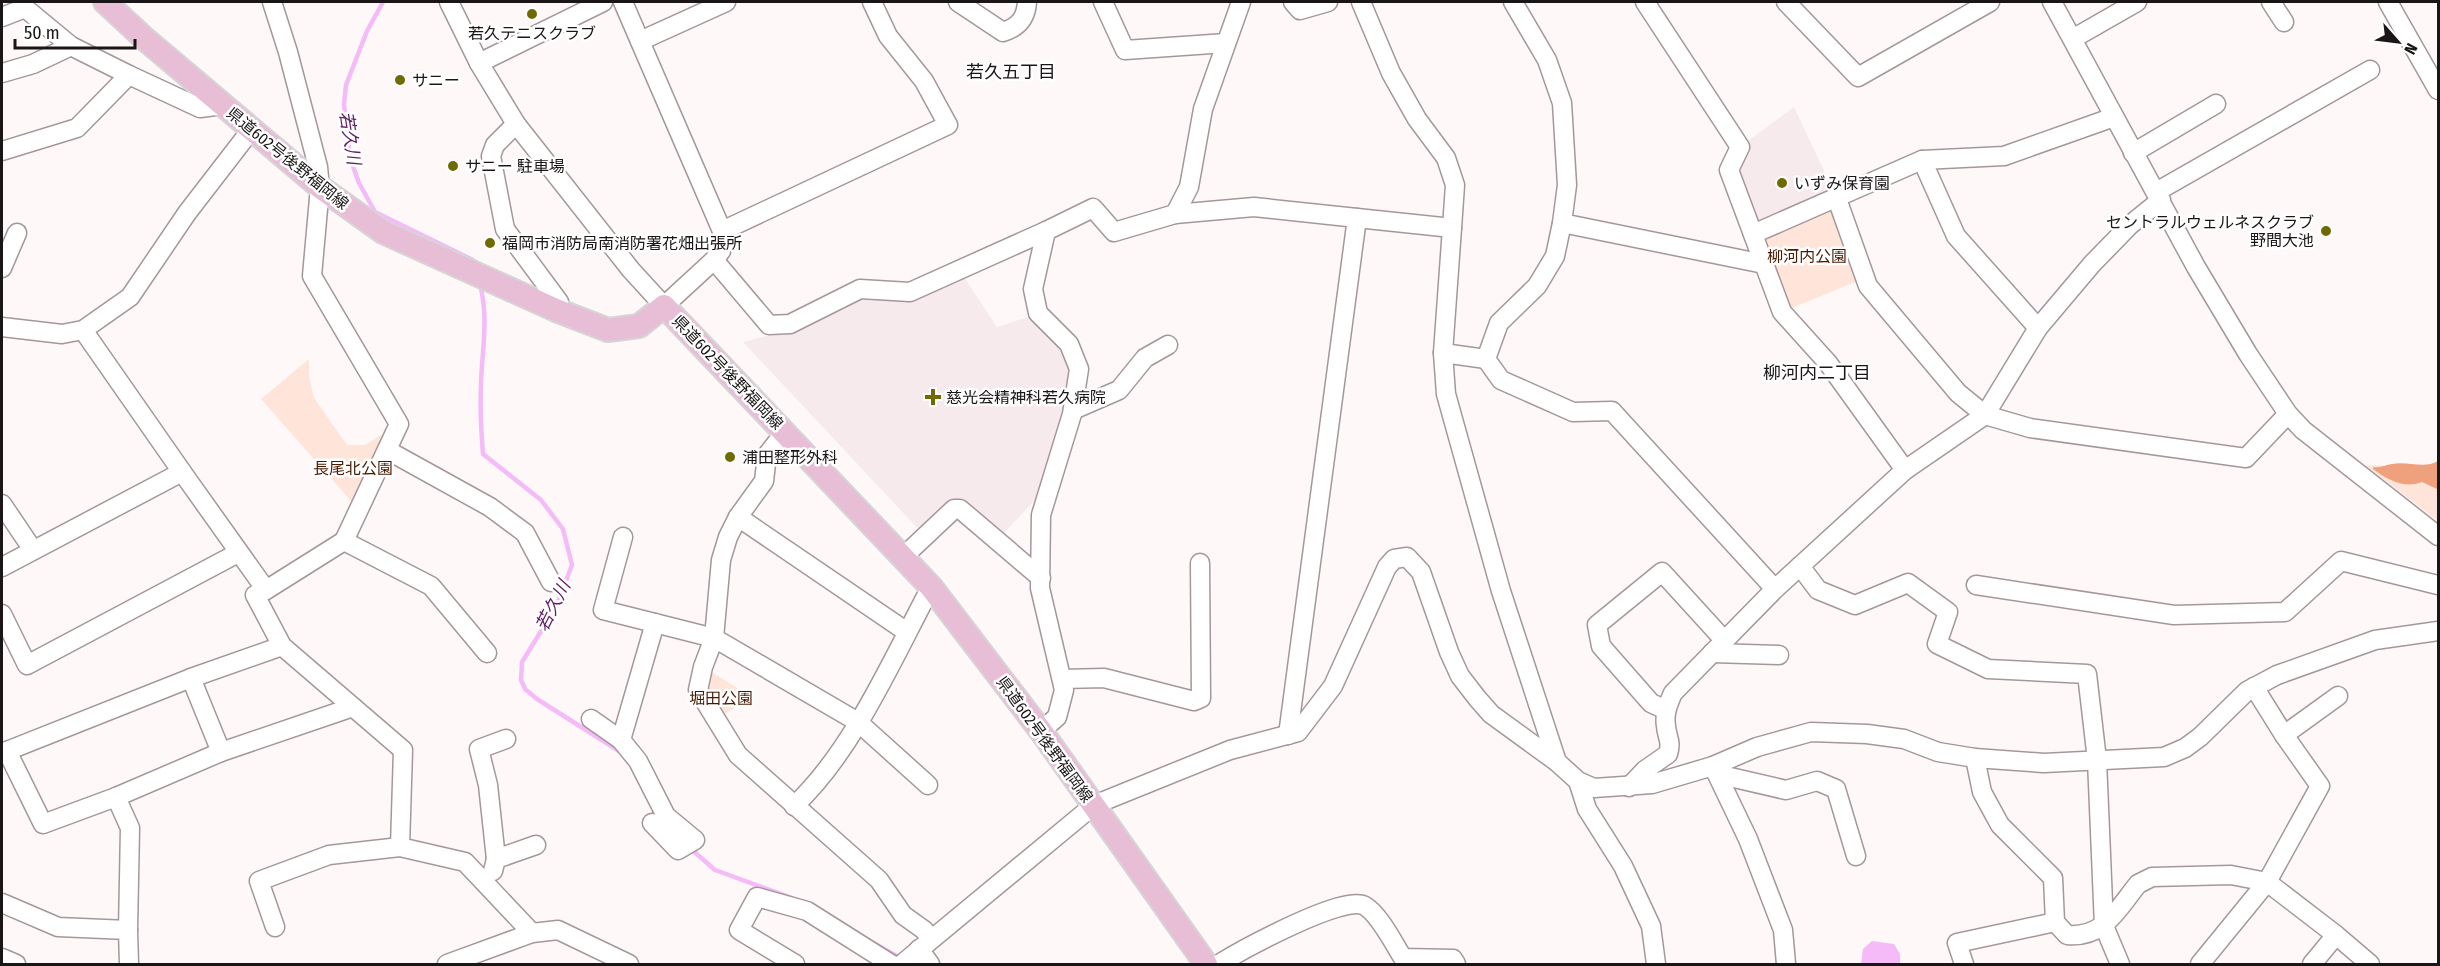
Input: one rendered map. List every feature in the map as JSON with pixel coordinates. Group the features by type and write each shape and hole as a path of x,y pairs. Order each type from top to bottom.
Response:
{"main road":[{"name":"県道602号後野福岡線","path":"105,2 251,130 320,187 383,232 556,310 608,330 639,326 664,306 931,587 1041,731 1206,964"}],"street":[{"path":"272,2 288,52 315,155 320,187 312,276 399,424 344,541 255,596 282,646 403,750 400,847"},
{"path":"449,2 478,63 516,124 631,270 664,306 721,251 722,231 623,2"},
{"path":"478,63 603,2"},
{"path":"640,40 726,2"},
{"path":"722,231 948,125 924,81 888,36 872,2"},
{"path":"958,2 1003,32 1017,28 1027,12 1027,2"},
{"path":"1103,2 1125,50 1226,43"},
{"path":"1175,214 1189,187 1203,109 1241,2"},
{"path":"1293,2 1300,10 1328,2"},
{"path":"1361,2 1391,73 1417,119 1446,158 1455,184 1443,353 1446,394 1501,591 1557,762"},
{"path":"1486,359 1500,323 1537,286 1555,256 1568,185 1562,103 1547,60 1513,2"},
{"path":"1645,2 1740,147 1729,170 1782,312 1828,363 1905,470"},
{"path":"1786,2 1858,77 1990,2"},
{"path":"2052,2 2074,38 2133,153 2159,196 2196,267 2248,354 2288,414 2303,430 2439,536"},
{"path":"2074,38 2137,2"},
{"path":"2271,2 2284,22"},
{"path":"2388,2 2439,90"},
{"path":"2,17 23,5 71,46 129,75 200,108 223,105"},
{"path":"2,73 33,64 71,46"},
{"path":"1629,786 1645,770 1668,754 1671,742 1666,728 1666,710 1673,693 1775,589 1905,470 1985,415 2038,328 2107,249 2159,196 2370,70"},
{"path":"2,151 77,128 129,75"},
{"path":"2133,153 2216,104"},
{"path":"1753,234 1922,160 2004,156 2114,117"},
{"path":"516,124 495,145 491,156 505,229 560,302 556,310"},
{"path":"2,327 62,334 83,330 130,297 187,213 251,130"},
{"path":"1922,160 1956,236 2038,328"},
{"path":"1836,196 1868,285 1958,393 1985,415 2030,428 2246,458 2288,414"},
{"path":"714,260 769,325 790,324 860,289 910,292 1093,208 1114,232 1175,214 1254,207 1452,228"},
{"path":"1288,735 1357,218"},
{"path":"1562,223 1764,264"},
{"path":"1041,731 1057,717 1064,690 1040,588 1041,515 1072,410 1078,369 1069,344 1038,313 1033,289 1046,231"},
{"path":"2,268 17,233"},
{"path":"83,330 266,590"},
{"path":"1072,410 1119,390 1145,358 1168,345"},
{"path":"1443,353 1486,359 1501,380 1573,412 1611,411 1775,589"},
{"path":"785,432 767,455 764,481 738,517 721,560 714,638 698,690 738,755 879,880 903,915 924,930 922,957"},
{"path":"387,450 490,507 525,533 551,582"},
{"path":"2,567 182,472"},
{"path":"2,504 33,550"},
{"path":"903,557 954,509 960,509 1041,578"},
{"path":"738,517 907,632"},
{"path":"623,537 603,610 714,638 858,722 928,785"},
{"path":"344,541 431,586 487,652"},
{"path":"2,614 27,665 238,553"},
{"path":"922,957 1094,805 1230,750 1298,732 1333,686 1387,567 1394,559 1407,557 1421,572 1449,652 1460,675 1477,698 1491,714 1557,762 1578,781 1594,788 1652,784 1715,770 1757,747 1811,732 1867,734 1904,739 1938,752 1975,758 2044,763 2164,757 2185,748 2200,737 2247,691 2254,687 2326,656 2375,640 2439,631"},
{"path":"1976,585 2174,615 2285,612 2341,561 2439,585"},
{"path":"1062,680 1104,678 1194,701 1201,698 1200,563"},
{"path":"1800,566 1818,590 1855,606 1908,583 1948,612 1936,644 1988,669 2087,674 2097,760 2104,926 2120,964"},
{"path":"1666,710 1651,704 1601,646 1597,625 1662,572 1718,647 1779,655"},
{"path":"794,806 816,785 858,722 931,587"},
{"path":"621,740 654,623"},
{"path":"282,646 191,678 4,752 43,824 116,797 221,752 353,707"},
{"path":"191,678 221,752"},
{"path":"2200,964 2267,882 2320,786 2254,687"},
{"path":"2284,735 2338,696"},
{"path":"591,719 621,740 638,761 666,816 694,840 678,850 652,824"},
{"path":"489,887 496,859 488,785 478,749 506,739"},
{"path":"1975,758 1982,792 2000,825 2053,878 2055,922 2067,935 2088,935 2104,926 2138,884 2152,877 2231,876 2267,882 2370,964"},
{"path":"1715,770 1786,790 1817,781 1836,789 1856,856"},
{"path":"1715,770 1748,839 1783,930 1786,964"},
{"path":"1578,781 1587,809 1623,866 1652,926 1656,964"},
{"path":"116,797 130,828 129,964"},
{"path":"496,859 536,845"},
{"path":"275,927 259,881 329,855 400,847 465,861 532,933"},
{"path":"795,964 738,930 757,897 807,911 891,964"},
{"path":"2,903 58,927 128,930"},
{"path":"1219,964 1249,945 1345,903 1364,904 1373,912 1403,958 1453,959 1456,964"},
{"path":"1964,964 1957,943 2055,922"},
{"path":"447,964 532,933 558,930 629,964"},
{"path":"2312,964 2336,935"},
{"path":"2,958 16,964"}],"shaded area":[{"name":"いずみ保育園","path":"1794,107 1836,196 1753,234 1729,170 1740,147"},
{"name":"慈光会精神科若久病院","path":"960,271 997,327 1034,315 1061,346 1074,373 1067,420 1034,501 1002,535 959,502 923,534 743,342 799,328 865,294"},
{"path":"2438,461 2437,489 2422,482 2403,484 2396,482 2373,469 2373,467 2392,464 2422,465"},
{"path":"1872,941 1894,944 1900,954 1900,964 1861,964 1863,949"}],"green space":[{"name":"柳河内公園","path":"1836,196 1865,278 1782,312 1753,234"},
{"name":"長尾北公園","path":"309,359 309,377 314,398 347,445 365,445 399,424 359,510 261,399"},
{"path":"2365,465 2438,467 2438,521"},
{"name":"堀田公園","path":"703,667 739,689 745,702 715,720 698,691"}],"waterway":[{"name":"若久川","path":"383,2 367,31 346,85 344,104 350,158 359,183 375,212 473,260 473,263"},
{"name":"若久川","path":"480,285 485,322 481,383 483,454 541,500 563,529 572,565 556,607 522,662 521,680 525,689 537,699 619,751"},
{"name":"若久川","path":"690,848 715,870 792,898"},
{"name":"若久川","path":"875,944 902,959"}],"place":[{"name":"若久テニスクラブ","path":"532,14"},
{"name":"サニー","path":"400,80"},
{"name":"サニー 駐車場","path":"453,166"},
{"name":"いずみ保育園","path":"1782,183"},
{"name":"セントラルウェルネスクラブ 野間大池","path":"2326,231"},
{"name":"福岡市消防局南消防署花畑出張所","path":"490,243"},
{"name":"慈光会精神科若久病院","path":"933,397"},
{"name":"浦田整形外科","path":"730,457"}],"district":[{"name":"若久五丁目","path":"1011,72"},
{"name":"柳河内二丁目","path":"1817,373"}]}
